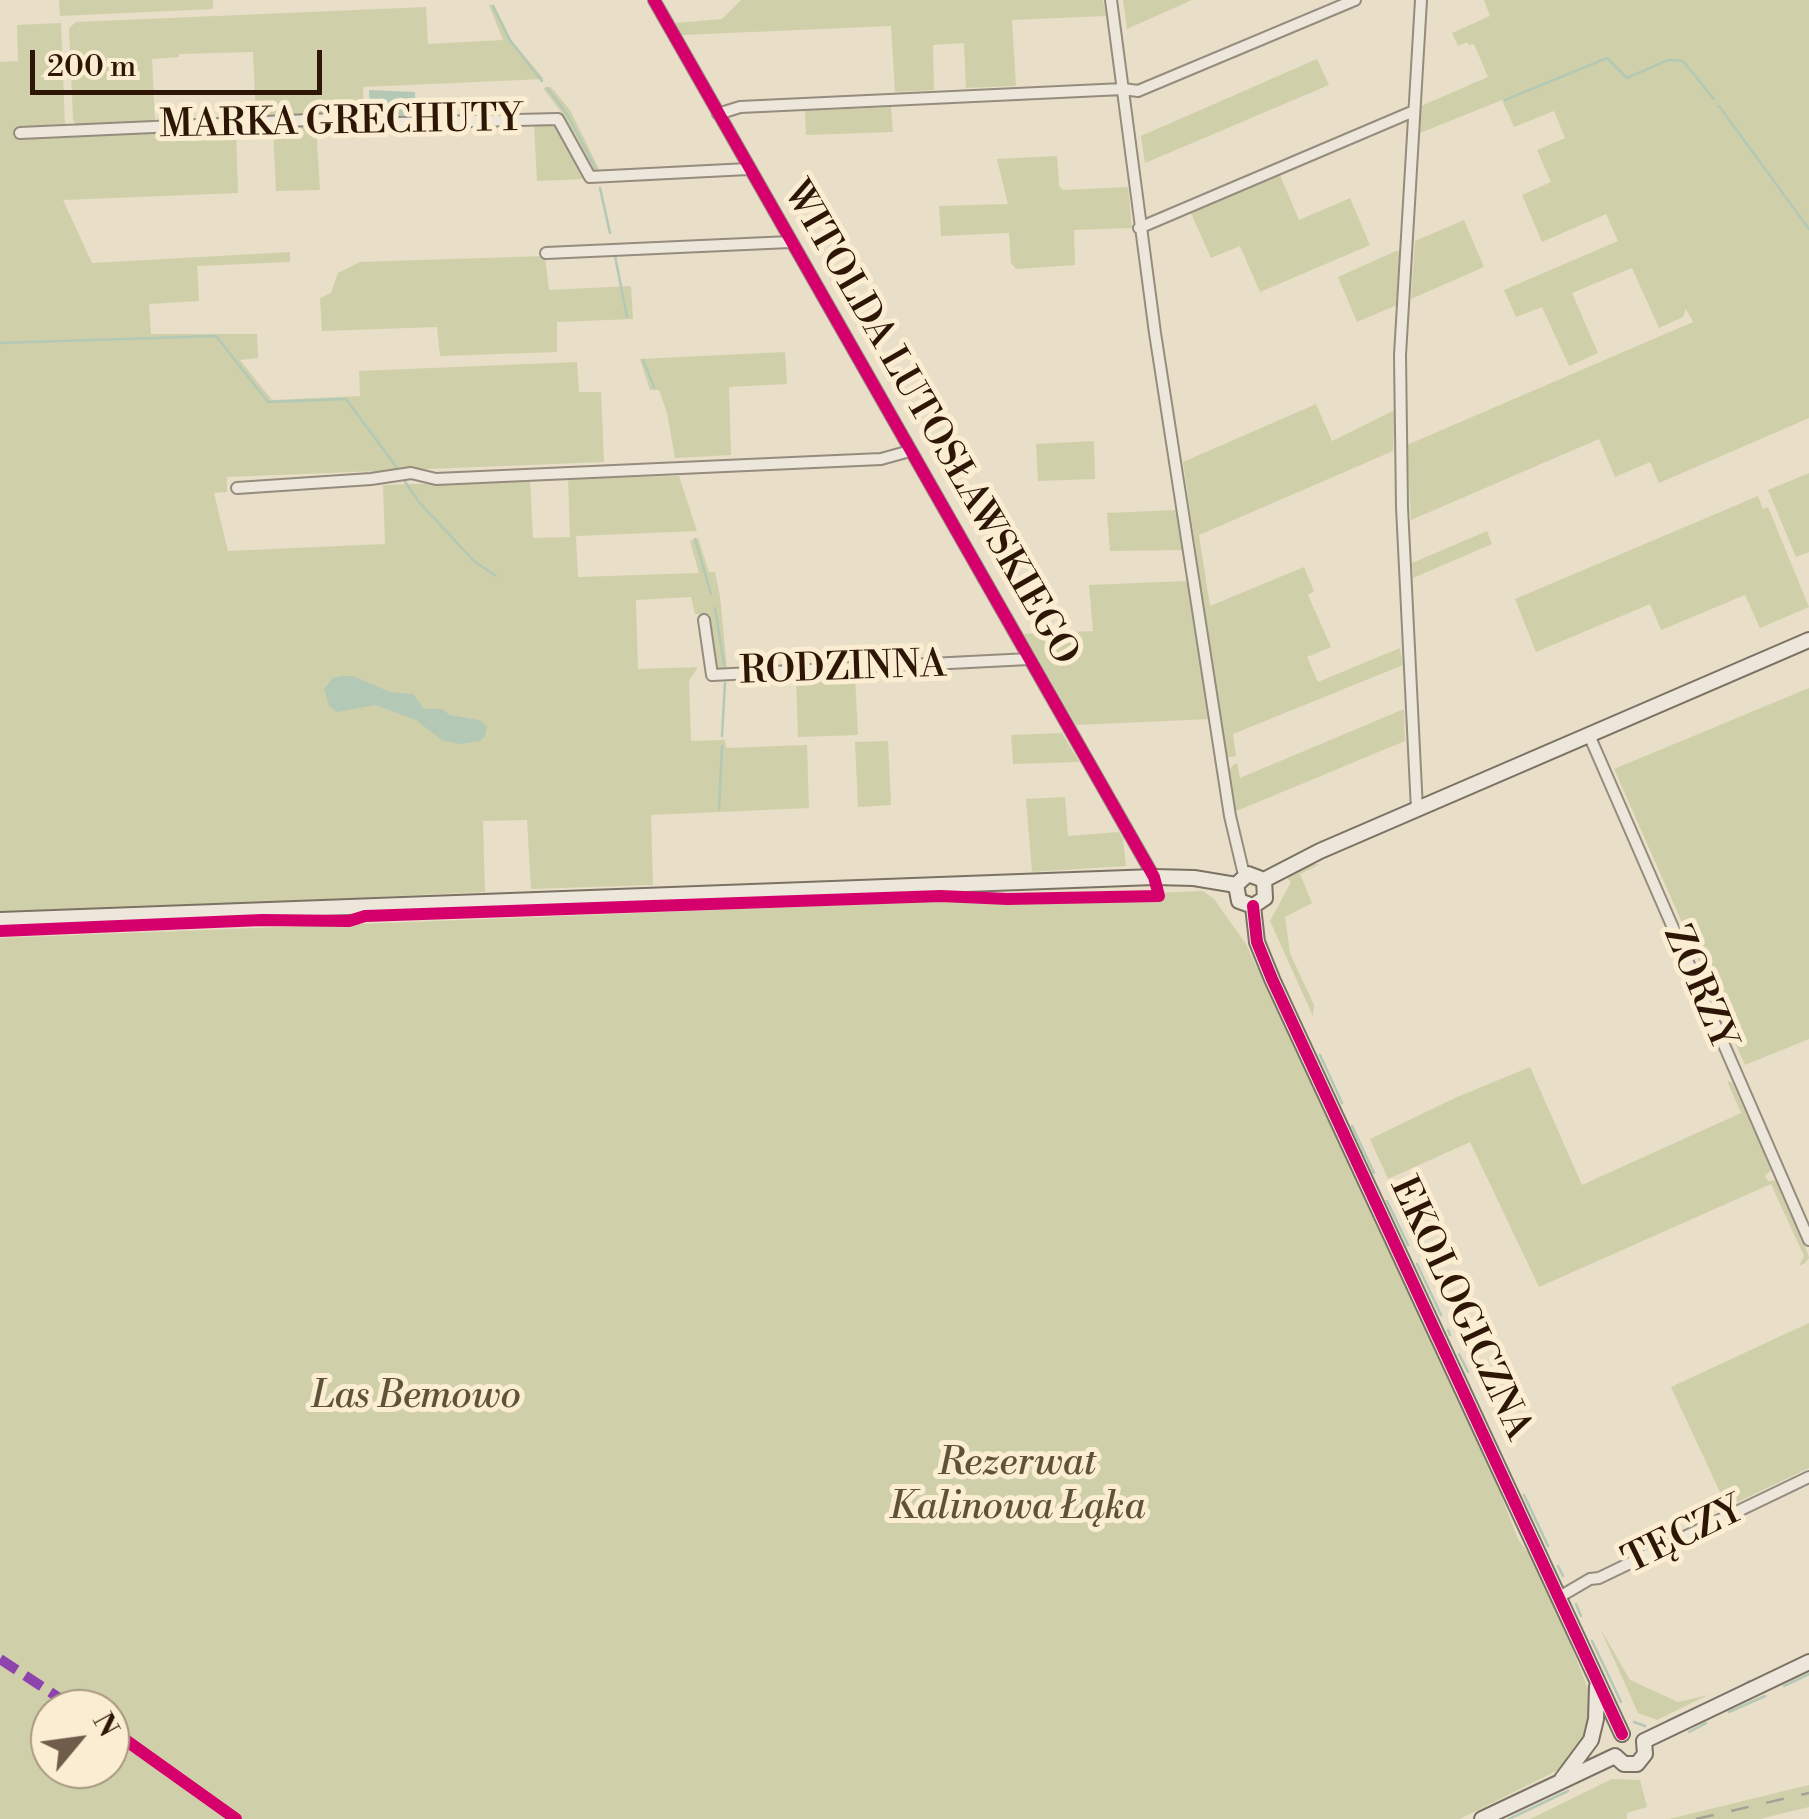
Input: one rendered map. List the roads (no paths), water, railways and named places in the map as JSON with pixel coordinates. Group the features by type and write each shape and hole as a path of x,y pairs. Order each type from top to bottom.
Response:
{"main road":[{"path":"1264,880 1320,851 1809,640"},
{"path":"0,920 1154,877 1240,880 1255,874 1264,880 1266,895 1262,902 1253,906 1239,901 1240,880"},
{"name":"EKOLOGICZNA","path":"1253,906 1256,942 1272,979 1622,1734"},
{"path":"1644,1741 1809,1662"},
{"path":"1560,1782 1591,1740 1598,1680"},
{"path":"1622,1734 1636,1734 1644,1741 1645,1754 1637,1764 1624,1764 1615,1756 1614,1745 1622,1734"},
{"path":"1482,1819 1615,1756"}],"street":[{"name":"WITOLDA LUTOSŁAWSKIEGO","path":"654,0 1154,877"},
{"path":"1111,0 1139,228 1240,880"},
{"path":"718,114 740,107 1122,88 1138,91 1355,0"},
{"path":"1417,810 1400,404 1421,0"},
{"path":"1139,228 1414,111"},
{"name":"MARKA GRECHUTY","path":"20,134 332,119 396,123 558,120 590,176 748,168"},
{"path":"546,252 790,242"},
{"path":"237,488 411,473 436,479 881,459 910,451"},
{"name":"RODZINNA","path":"704,620 712,675 1029,659"},
{"name":"ZORZY","path":"1589,735 1809,1240"},
{"name":"TĘCZY","path":"1560,1596 1809,1478"}],"waterway":[{"path":"493,6 509,39 542,81"},
{"path":"1505,100 1607,58 1627,78 1668,60 1683,61 1714,99"},
{"path":"547,88 567,114 597,171"},
{"path":"1719,106 1809,229"},
{"path":"600,188 610,233"},
{"path":"615,256 627,317"},
{"path":"0,343 216,336 268,402 346,399 397,468"},
{"path":"643,360 654,387"},
{"path":"404,480 419,502 474,561 496,576"},
{"path":"695,539 711,594"},
{"path":"715,608 724,665"},
{"path":"722,736 725,683"},
{"path":"719,809 722,746"},
{"path":"1320,1055 1342,1103"},
{"path":"1352,1126 1374,1173"},
{"path":"1387,1201 1408,1245"},
{"path":"1417,1264 1441,1315"},
{"path":"1448,1330 1450,1335"},
{"path":"1459,1354 1468,1372"},
{"path":"1524,1495 1548,1546"},
{"path":"1558,1566 1563,1576"},
{"path":"1576,1604 1581,1616"},
{"path":"1592,1641 1621,1702"},
{"path":"1784,1686 1809,1674"},
{"path":"1742,1686 1749,1681"},
{"path":"1729,1712 1765,1696"},
{"path":"1667,1721 1711,1701"},
{"path":"1634,1722 1645,1726"},
{"path":"1689,1732 1706,1723"},
{"path":"1509,1819 1568,1791"}],"railway":[{"path":"1696,1819 1809,1793"}],"park label":[{"name":"Las Bemowo","path":"416,1398"},
{"name":"Rezerwat Kalinowa Łąka","path":"1017,1487"}]}
